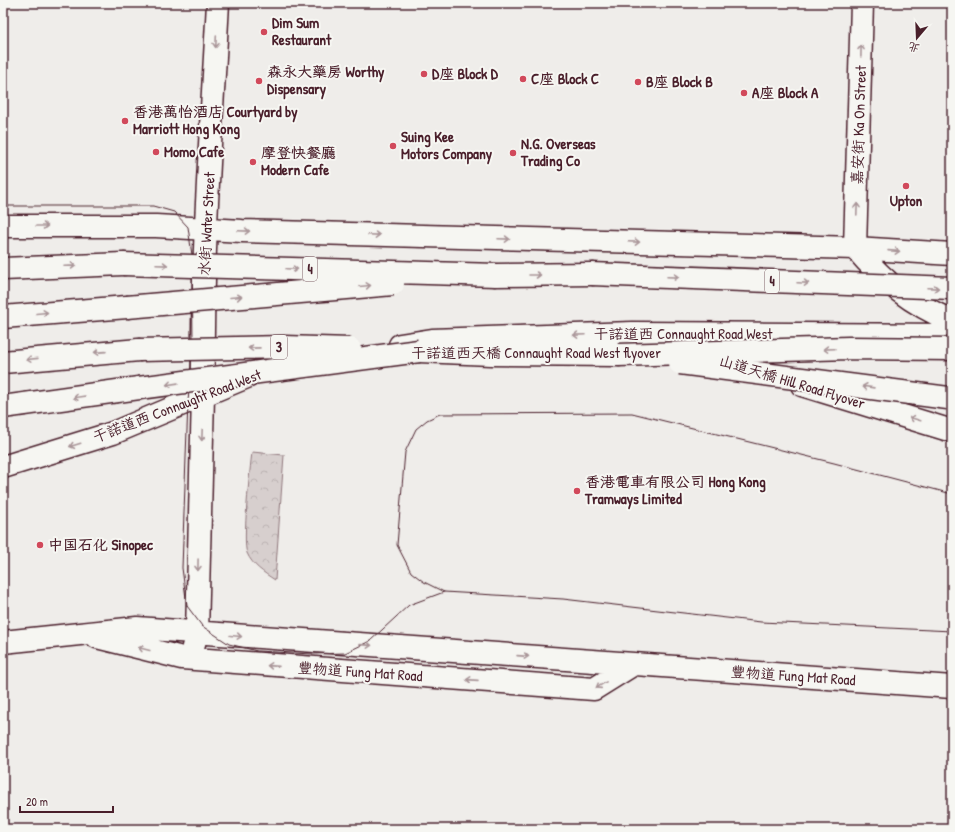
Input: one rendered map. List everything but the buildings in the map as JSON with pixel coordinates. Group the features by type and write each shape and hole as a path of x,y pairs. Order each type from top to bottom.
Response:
{"main road":[{"name":"水街 Water Street","path":"182,658 188,654 194,645 197,633 204,396 202,342 205,230 218,3"},
{"name":"嘉安街 Ka On Street","path":"855,248 862,3"},
{"path":"3,226 156,226 205,230 855,248 952,254"},
{"path":"855,248 878,274 909,299 952,321"},
{"name":"4","path":"3,269 123,264 496,275 592,274 952,288"},
{"path":"3,317 496,275"},
{"name":"干諾道西 Connaught Road West","path":"3,468 112,433 247,377 298,363 364,350 432,340 632,333 952,335"},
{"name":"山道天橋 Hill Road Flyover","path":"632,333 952,430"},
{"name":"3","path":"3,362 139,350 284,347 419,351"},
{"name":"干諾道西天橋 Connaught Road West flyover","path":"3,407 419,351 491,354 618,355 849,348 952,349"},
{"path":"618,355 952,398"},
{"name":"豐物道 Fung Mat Road","path":"3,642 136,628 952,687"},
{"name":"豐物道 Fung Mat Road","path":"82,633 182,658 594,689 634,664"}],"green space":[{"path":"252,452 284,455 275,580 255,565 247,553 245,535"}],"tram line":[{"path":"3,206 153,206 174,212 188,227 192,255 193,342 188,402 182,568 187,606 202,626 229,644 257,651 312,654 345,653 370,641 409,605 444,592"},
{"path":"952,494 632,413 440,414 427,420 416,429 405,452 397,545 411,572 424,582 444,592 563,599 761,622 952,631"}],"place":[{"name":"Dim Sum Restaurant","path":"264,32"},
{"name":"D座 Block D","path":"424,74"},
{"name":"C座 Block C","path":"523,79"},
{"name":"森永大藥房 Worthy Dispensary","path":"259,81"},
{"name":"B座 Block B","path":"638,82"},
{"name":"A座 Block A","path":"744,93"},
{"name":"香港萬怡酒店 Courtyard by Marriott Hong Kong","path":"125,121"},
{"name":"Suing Kee Motors Company","path":"393,146"},
{"name":"Momo Cafe","path":"156,152"},
{"name":"N.G. Overseas Trading Co","path":"513,153"},
{"name":"摩登快餐廳 Modern Cafe","path":"253,162"},
{"name":"Upton","path":"906,186"},
{"name":"香港電車有限公司 Hong Kong Tramways Limited","path":"577,491"},
{"name":"中国石化 Sinopec","path":"40,545"}]}
